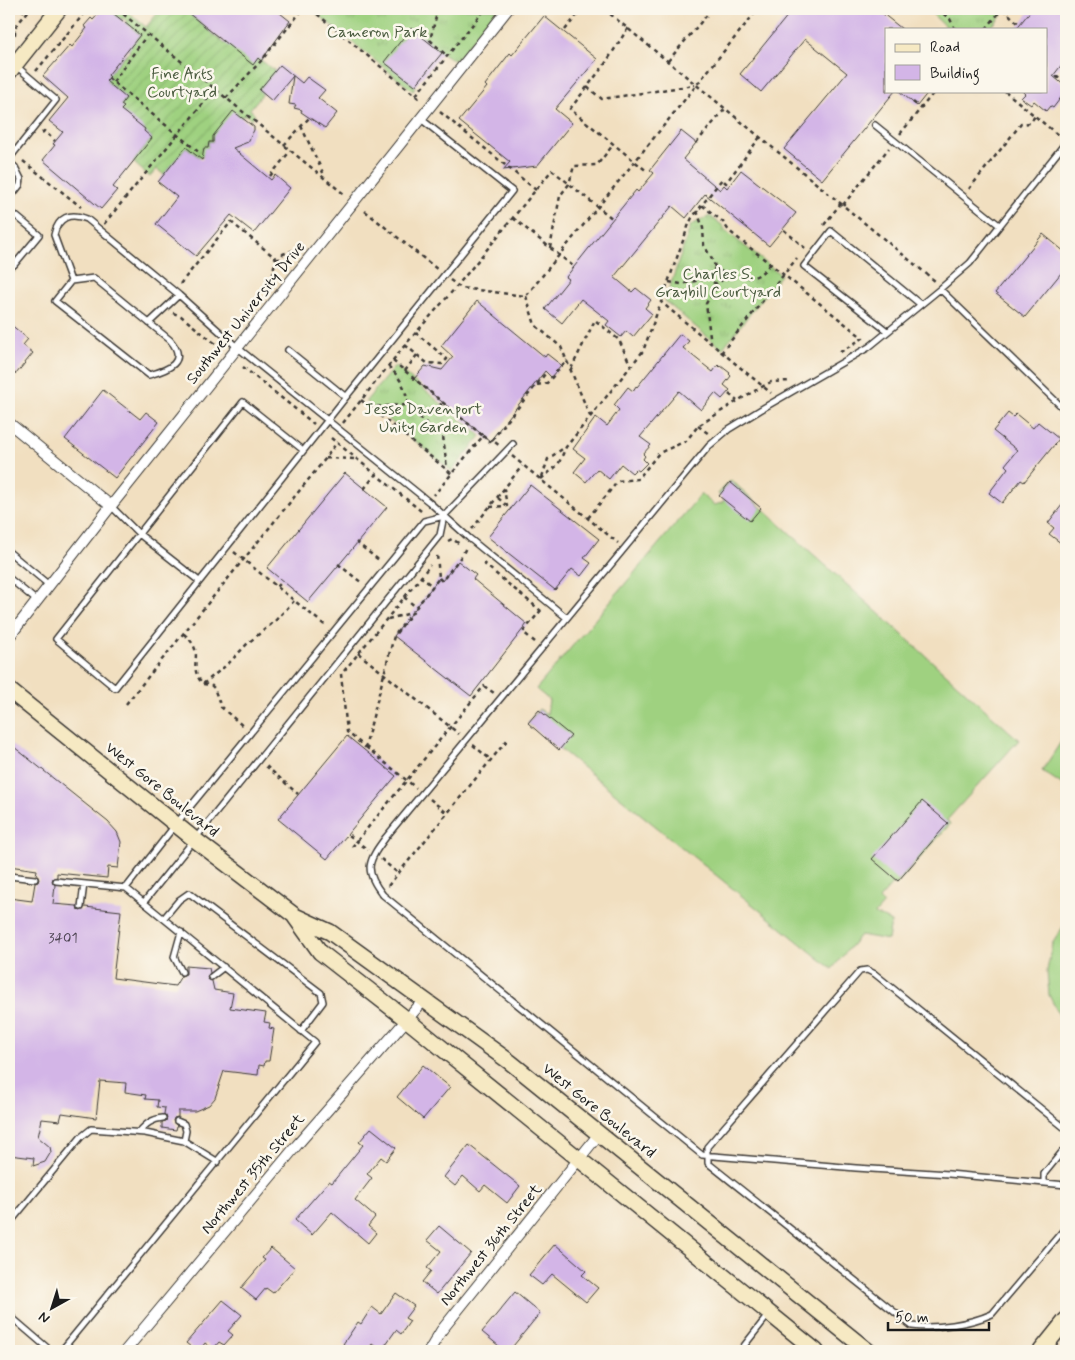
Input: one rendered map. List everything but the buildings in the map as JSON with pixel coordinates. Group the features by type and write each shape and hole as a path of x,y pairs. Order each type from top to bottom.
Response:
{"main road":[{"path":"12,68 59,9"},
{"name":"West Gore Boulevard","path":"9,690 194,839 295,916 330,932 510,1062 868,1351"},
{"name":"West Gore Boulevard","path":"295,916 320,952 406,1019 816,1351"},
{"path":"1041,1351 1066,1320"}],"street":[{"name":"Southwest University Drive","path":"10,633 508,9"},
{"path":"9,423 111,506"},
{"name":"Northwest 35th Street","path":"125,1351 297,1145 424,1000"},
{"name":"Northwest 36th Street","path":"429,1351 441,1331 599,1134"}],"lane":[{"path":"9,199 20,185 22,178 9,160 56,100 30,78 12,68"},
{"path":"303,450 242,402 56,639 115,688 303,450 512,191 421,119"},
{"path":"875,125 999,225"},
{"path":"1066,142 970,262 940,289 869,347 778,399 716,439 709,446 374,854 369,863 373,883 383,895 697,1152 707,1156 1066,1185"},
{"path":"9,210 38,235 14,265 9,260"},
{"path":"71,281 54,235 55,228 60,222 74,215 87,219 179,295 238,348 567,618"},
{"path":"886,332 804,266 831,231 920,304"},
{"path":"94,278 149,323 177,348 177,357 168,370 149,375 55,301 71,281 94,278"},
{"path":"940,289 1066,412"},
{"path":"149,323 179,295"},
{"path":"288,350 346,397"},
{"path":"144,902 440,535 444,516 513,444"},
{"path":"111,506 138,534 199,581"},
{"path":"126,888 176,824 424,521 444,516"},
{"path":"9,552 49,585"},
{"path":"9,578 36,601"},
{"path":"9,876 36,879"},
{"path":"56,881 126,888 315,1042 61,1351"},
{"path":"81,907 84,884"},
{"path":"164,918 179,900 189,893 321,994 323,1002 301,1031"},
{"path":"181,932 174,957 182,972"},
{"path":"211,977 224,967"},
{"path":"1066,1129 875,974 867,970 860,971 707,1148 708,1163 912,1326 921,1327 979,1320 992,1314 1066,1227"},
{"path":"139,1132 146,1124 155,1119 163,1118"},
{"path":"177,1120 184,1124 186,1130 184,1141"},
{"path":"9,1224 81,1137 91,1129 139,1132 184,1141 218,1162"},
{"path":"1044,1182 1044,1174 1066,1147"},
{"path":"740,1351 769,1314"},
{"path":"9,1315 51,1351"}],"path":[{"path":"21,9 26,13"},
{"path":"9,40 15,34 15,27 30,9"},
{"path":"30,78 88,9"},
{"path":"117,9 346,195 339,202"},
{"path":"226,98 261,61 303,9"},
{"path":"438,9 430,40 448,56"},
{"path":"416,95 485,9"},
{"path":"565,30 582,9"},
{"path":"604,9 935,281 929,286"},
{"path":"668,62 712,9"},
{"path":"526,296 758,9"},
{"path":"937,9 950,19 954,28"},
{"path":"987,28 1003,9 1018,23"},
{"path":"628,28 605,64 570,109 648,172"},
{"path":"113,82 148,34"},
{"path":"1056,76 1066,84"},
{"path":"108,78 201,154"},
{"path":"587,87 602,99 696,85"},
{"path":"103,225 215,89"},
{"path":"1006,92 1066,142"},
{"path":"913,102 921,108"},
{"path":"696,143 725,109"},
{"path":"963,196 1021,124 1030,123 1035,116"},
{"path":"284,145 308,118"},
{"path":"301,126 325,178"},
{"path":"38,138 44,131 56,141"},
{"path":"541,479 558,466 566,447 643,351 689,224 722,179 726,183 760,137"},
{"path":"550,248 560,196 569,184 574,166 597,165 613,145"},
{"path":"270,176 290,150"},
{"path":"20,159 88,213"},
{"path":"343,423 405,345 457,286 552,170 612,219"},
{"path":"823,226 841,203"},
{"path":"702,205 723,222 729,231 862,338 831,357"},
{"path":"366,211 457,286 526,296"},
{"path":"698,211 703,228 704,245 714,262 715,269"},
{"path":"513,218 574,267"},
{"path":"178,286 231,222 278,260"},
{"path":"721,353 805,248 784,230"},
{"path":"272,286 274,266 278,260 283,254 300,249 306,244"},
{"path":"723,275 750,278 764,271 770,264"},
{"path":"709,278 710,272 715,269 722,271 722,280 717,283 715,292 706,304 711,344"},
{"path":"669,282 681,284 709,278"},
{"path":"709,278 712,282 717,283"},
{"path":"526,296 535,325 561,346 590,416"},
{"path":"661,302 778,399"},
{"path":"156,328 166,315 175,313 222,350"},
{"path":"571,369 596,320 620,340 631,366"},
{"path":"405,345 427,363 442,364 446,359 416,333"},
{"path":"405,371 418,356"},
{"path":"536,385 547,383 567,360"},
{"path":"393,361 483,436 432,497"},
{"path":"243,367 314,424"},
{"path":"388,367 399,376 404,386 408,405 443,436 446,469"},
{"path":"492,440 545,374"},
{"path":"588,518 618,481 638,479 658,453 686,441 698,426 762,386 771,382 791,381 799,376"},
{"path":"729,394 737,401"},
{"path":"361,400 452,474"},
{"path":"417,414 428,415 435,411 442,403"},
{"path":"369,407 408,405"},
{"path":"698,426 716,439"},
{"path":"331,438 422,510"},
{"path":"126,704 337,442"},
{"path":"541,479 548,459 566,447"},
{"path":"326,458 358,460"},
{"path":"471,531 522,466 541,479 625,548"},
{"path":"364,489 376,474"},
{"path":"504,489 507,506"},
{"path":"498,498 510,509"},
{"path":"490,507 507,506"},
{"path":"439,578 442,581 466,548 452,539 446,541"},
{"path":"356,542 380,561"},
{"path":"365,747 394,636 439,578 437,554"},
{"path":"243,560 332,632"},
{"path":"480,561 541,610 523,632 536,642 530,649"},
{"path":"338,564 362,583"},
{"path":"277,587 282,582"},
{"path":"203,684 279,618 294,601"},
{"path":"387,619 412,613"},
{"path":"184,634 196,648 195,674 203,684 211,685 214,688 221,707 244,727"},
{"path":"350,646 491,760"},
{"path":"341,674 347,732 448,814"},
{"path":"352,847 484,686 494,693 500,686"},
{"path":"387,887 508,739"},
{"path":"266,766 298,794"}],"green space":[{"name":"Fine Arts Courtyard","path":"108,9 124,9 146,27 161,9 185,9 225,44 227,41 253,64 258,58 275,71 259,90 263,93 250,109 255,114 251,119 244,115 213,137 213,141 209,142 208,148 200,158 186,147 164,175 157,169 150,177 133,162 152,138 121,110 123,107 121,105 126,98 106,81 109,77 108,75 130,51 128,49 140,35 129,25 128,27 125,24 127,21 123,18 122,20"},
{"name":"Cameron Park","path":"311,9 497,9 456,61 442,53 411,28 385,62 415,86 413,91"},
{"path":"927,9 1006,9 991,28 947,28"},
{"name":"Charles S. Graybill Courtyard","path":"710,216 781,275 722,349 665,301 691,225"},
{"name":"Jesse Davenport Unity Garden","path":"395,366 481,436 452,471 366,401"},
{"path":"731,480 1019,740 947,820 950,824 896,885 893,883 879,899 884,904 875,914 891,922 888,940 860,935 832,969 528,723 539,709 547,714 549,700 536,689 701,494 714,505 722,503 724,500 718,494"},
{"path":"1066,734 1066,787 1042,771"},
{"path":"1066,922 1066,1023 1061,1019 1049,995 1047,971 1052,944"}]}
